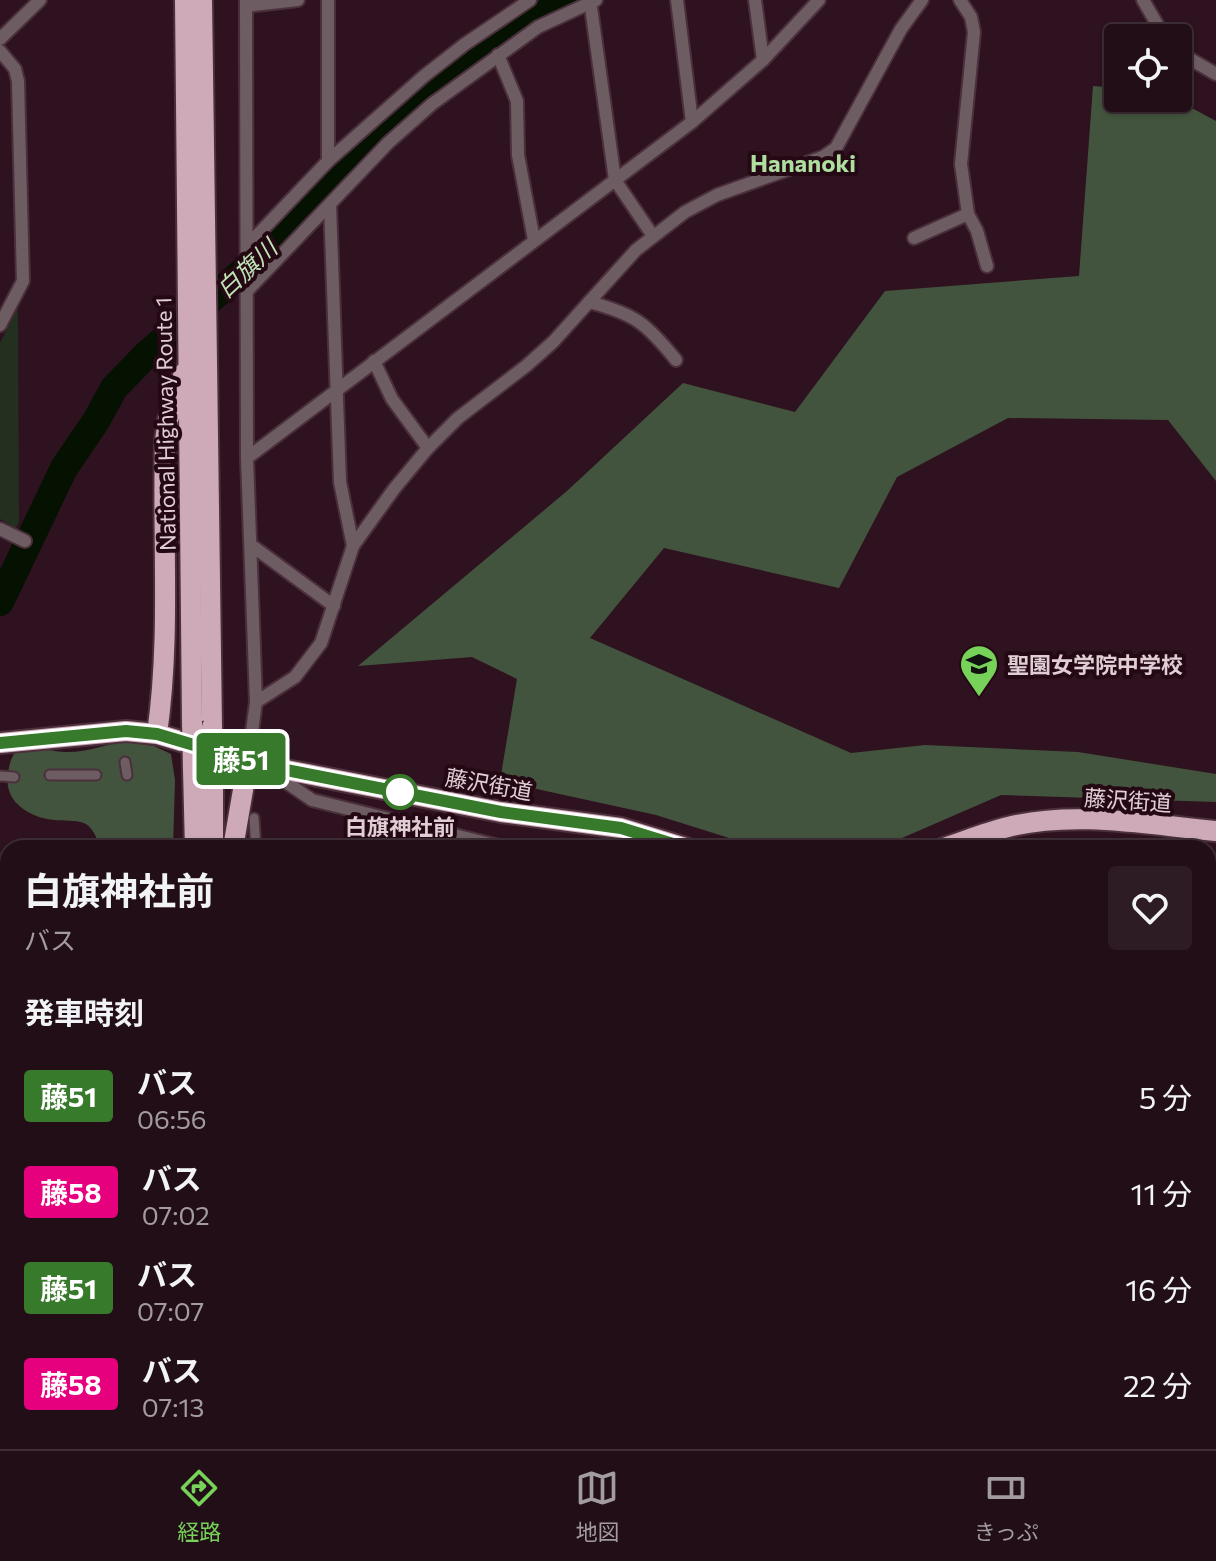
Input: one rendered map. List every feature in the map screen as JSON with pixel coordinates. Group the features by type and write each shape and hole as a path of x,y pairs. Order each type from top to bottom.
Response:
{"highway":[{"name":"National Highway Route 1","path":"185,0 189,361 203,773 212,840"},
{"name":"National Highway Route 1","path":"202,0 202,724"},
{"path":"157,734 165,622 165,441 174,401 189,361"},
{"name":"藤沢街道","path":"0,743 126,731 157,734 255,763 501,812 621,828 660,840"},
{"path":"235,840 255,763"},
{"name":"National Highway Route 1","path":"196,840 203,773"},
{"name":"藤沢街道","path":"968,840 1009,826 1060,819 1216,831"}],"street":[{"path":"0,39 40,0"},
{"path":"298,0 246,3 247,458 256,702 255,763 312,800 472,840"},
{"path":"328,0 328,161"},
{"path":"247,246 328,161 424,76 530,0"},
{"path":"677,0 692,122"},
{"path":"755,0 763,60"},
{"path":"247,458 692,122 763,60 819,0"},
{"path":"256,702 295,677 321,643 353,546 379,508 428,448 458,418 553,342 653,236 685,212 717,195 823,157 836,148 901,29 922,0"},
{"path":"960,0 971,17 974,32 961,164 968,214 977,231 987,266"},
{"path":"1143,0 1157,24"},
{"path":"247,291 388,143 462,79 538,27 592,1 615,180 653,236"},
{"path":"0,51 15,69 18,81 23,281 0,325"},
{"path":"498,55 517,101 518,155 534,240"},
{"path":"1192,60 1216,74"},
{"path":"330,205 340,482 353,546"},
{"path":"914,238 968,214"},
{"path":"589,302 617,309 642,322 676,360"},
{"path":"374,361 392,399 428,448"},
{"path":"0,529 25,541"},
{"path":"251,545 334,606"},
{"path":"50,775 96,775"},
{"path":"0,776 14,777"},
{"path":"364,840 372,817"},
{"path":"254,818 255,840"}],"green space":[{"path":"1093,86 1104,87 1104,112 1192,112 1192,108 1216,121 1216,481 1168,420 1008,418 897,477 839,588 664,548 590,638 851,753 925,745 1078,752 1216,774 1216,802 1001,795 894,840 736,840 656,815 500,781 517,679 472,657 358,666 567,491 683,383 795,412 885,291 1079,276"},
{"path":"18,308 19,522 16,528 0,519 0,343"},
{"path":"126,742 154,746 171,754 175,780 173,840 97,840 86,824 47,819 23,809 9,791 10,763 22,748 73,752"}],"waterway":[{"name":"白旗川","path":"0,602 64,468 114,388 147,354 262,255 334,177 462,62 568,0"}],"bus line":[{"name":"藤51","path":"0,743 126,731 157,734 261,765 501,812 621,828 668,840"}],"place":[{"name":"聖園女学院中学校","path":"979,698"},
{"name":"白旗神社前","path":"400,792"}],"district":[{"name":"Hananoki","path":"803,162"}]}
